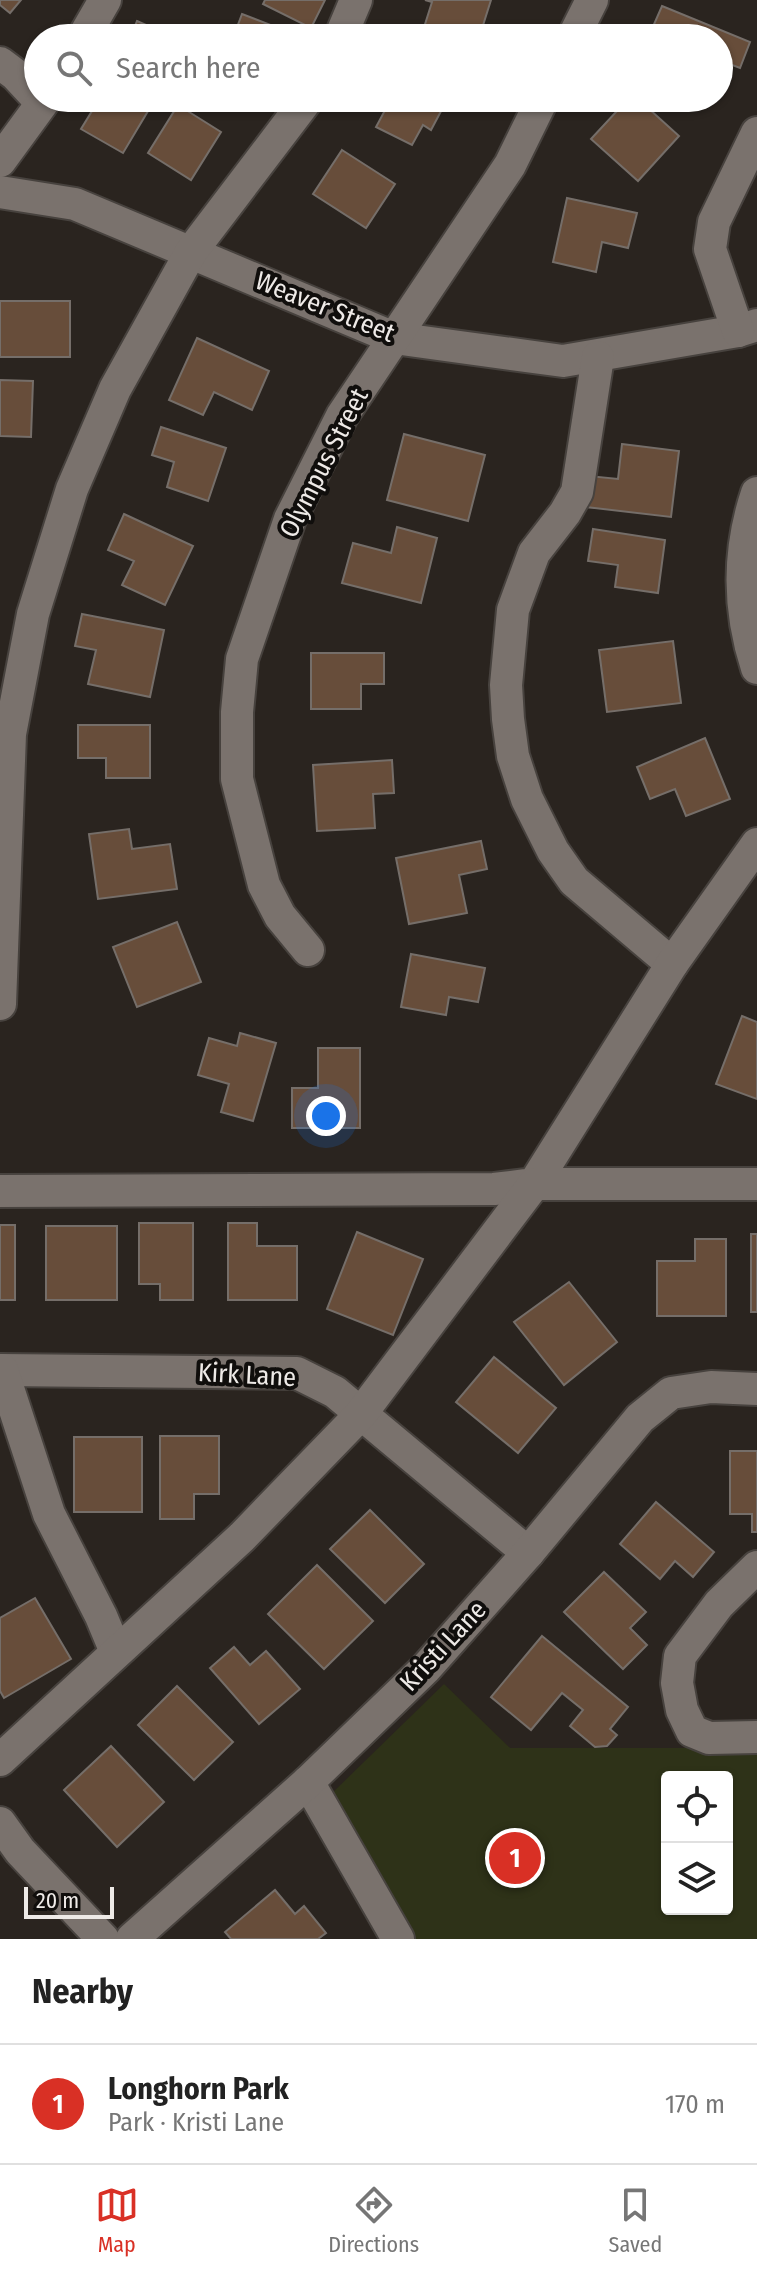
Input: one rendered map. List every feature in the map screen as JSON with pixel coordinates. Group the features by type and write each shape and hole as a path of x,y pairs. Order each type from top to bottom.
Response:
{"street":[{"path":"91,24 105,0"},
{"path":"346,24 356,0"},
{"path":"580,24 592,0"},
{"path":"0,63 24,82"},
{"path":"0,161 36,112"},
{"path":"0,1004 10,734 33,614 72,489 115,389 191,252 297,112"},
{"name":"Olympus Street","path":"308,950 280,916 264,885 237,779 237,712 242,659 290,519 342,416 510,165 536,112"},
{"path":"748,328 710,249 714,222 757,133"},
{"name":"Weaver Street","path":"0,192 75,204 394,338 563,361 748,328"},
{"path":"598,357 577,492 534,553 513,610 506,685 508,719 513,756 527,799 553,851 574,881 672,964"},
{"path":"757,493 745,541 742,583 745,620 757,668"},
{"path":"0,1760 242,1537 360,1415 534,1184 672,964 757,844"},
{"path":"0,1191 494,1189 534,1184 757,1184"},
{"path":"1,1370 49,1514 116,1652"},
{"name":"Kirk Lane","path":"1,1370 297,1373 335,1392 528,1553"},
{"name":"Kristi Lane","path":"132,1939 308,1782 426,1668 528,1553 640,1418 671,1393 711,1387 757,1389"},
{"path":"757,1567 719,1604 680,1656 677,1683 682,1710 692,1731 709,1738 757,1737"},
{"path":"308,1782 398,1939"},
{"path":"0,1823 20,1851 103,1939"}],"green space":[{"path":"444,1684 510,1748 757,1748 757,1939 409,1939 326,1799"}],"building":[{"path":"0,0 21,0 10,13 0,5"},
{"path":"265,0 325,0 313,24 303,24 263,4"},
{"path":"425,0 491,0 483,24 425,24 432,2"},
{"path":"662,6 706,24 654,24"},
{"path":"242,14 268,24 238,24"},
{"path":"733,35 750,42 740,68 733,65"},
{"path":"91,112 147,112 123,153 81,129"},
{"path":"174,112 189,112 221,132 191,180 148,153"},
{"path":"384,112 441,112 431,130 423,125 412,145 376,127"},
{"path":"616,112 652,112 679,136 638,181 591,139"},
{"path":"342,150 395,184 366,228 313,194"},
{"path":"567,198 637,213 628,248 602,242 596,272 553,262"},
{"path":"0,301 70,301 70,357 0,357"},
{"path":"197,338 269,371 252,410 214,392 203,415 169,400"},
{"path":"0,380 33,381 31,437 0,436"},
{"path":"161,427 226,448 208,501 167,487 174,462 152,455"},
{"path":"404,434 485,455 468,521 387,500"},
{"path":"622,444 679,451 671,517 586,507 589,476 618,479"},
{"path":"124,514 193,546 165,605 122,585 134,561 108,550"},
{"path":"397,527 437,538 421,603 342,583 353,543 391,553"},
{"path":"593,529 665,540 658,593 615,587 618,565 588,561"},
{"path":"82,614 164,630 150,697 88,684 96,650 75,646"},
{"path":"673,641 681,703 607,712 599,650"},
{"path":"311,653 384,653 384,684 361,684 361,709 311,709"},
{"path":"78,725 150,725 150,778 106,778 106,758 78,758"},
{"path":"705,738 730,799 686,816 675,789 650,799 637,767"},
{"path":"392,760 394,793 373,794 375,828 317,831 313,765"},
{"path":"129,829 132,849 170,844 177,889 98,899 89,834"},
{"path":"481,841 487,869 459,875 467,913 409,924 396,858"},
{"path":"177,922 201,982 137,1007 113,947"},
{"path":"411,954 485,968 478,1002 449,997 446,1015 401,1007"},
{"path":"742,1016 757,1022 757,1099 716,1084"},
{"path":"240,1033 276,1043 253,1121 221,1112 229,1084 198,1075 209,1038 237,1046"},
{"path":"318,1048 360,1048 360,1128 292,1128 292,1088 318,1088"},
{"path":"139,1223 193,1223 193,1300 160,1300 160,1284 139,1284"},
{"path":"228,1223 257,1223 257,1246 297,1246 297,1300 228,1300"},
{"path":"0,1225 15,1225 15,1300 0,1300"},
{"path":"46,1226 117,1226 117,1300 46,1300"},
{"path":"357,1232 423,1259 393,1335 327,1309"},
{"path":"751,1234 757,1234 757,1312 751,1312"},
{"path":"695,1239 726,1239 726,1316 657,1316 657,1261 695,1261"},
{"path":"569,1282 617,1342 564,1385 514,1322"},
{"path":"494,1357 556,1408 518,1453 456,1402"},
{"path":"160,1436 219,1436 219,1494 194,1494 194,1519 160,1519"},
{"path":"74,1437 142,1437 142,1512 74,1512"},
{"path":"730,1451 757,1451 757,1532 752,1532 752,1514 730,1514"},
{"path":"656,1502 714,1552 693,1577 675,1561 660,1579 620,1544"},
{"path":"370,1510 424,1564 385,1603 330,1549"},
{"path":"317,1565 373,1621 324,1669 268,1614"},
{"path":"604,1572 646,1612 630,1628 647,1645 623,1669 564,1612"},
{"path":"35,1598 71,1659 4,1698 0,1691 0,1618"},
{"path":"542,1636 628,1707 610,1729 617,1735 607,1746 595,1747 570,1726 583,1710 562,1693 531,1730 491,1697"},
{"path":"234,1647 250,1665 266,1651 300,1689 259,1724 210,1668"},
{"path":"177,1686 233,1742 194,1780 138,1725"},
{"path":"111,1746 164,1802 117,1847 64,1790"},
{"path":"275,1890 295,1914 304,1906 326,1933 318,1939 231,1939 225,1932"}],"place":[{"name":"Longhorn Park","path":"515,1858"}]}
